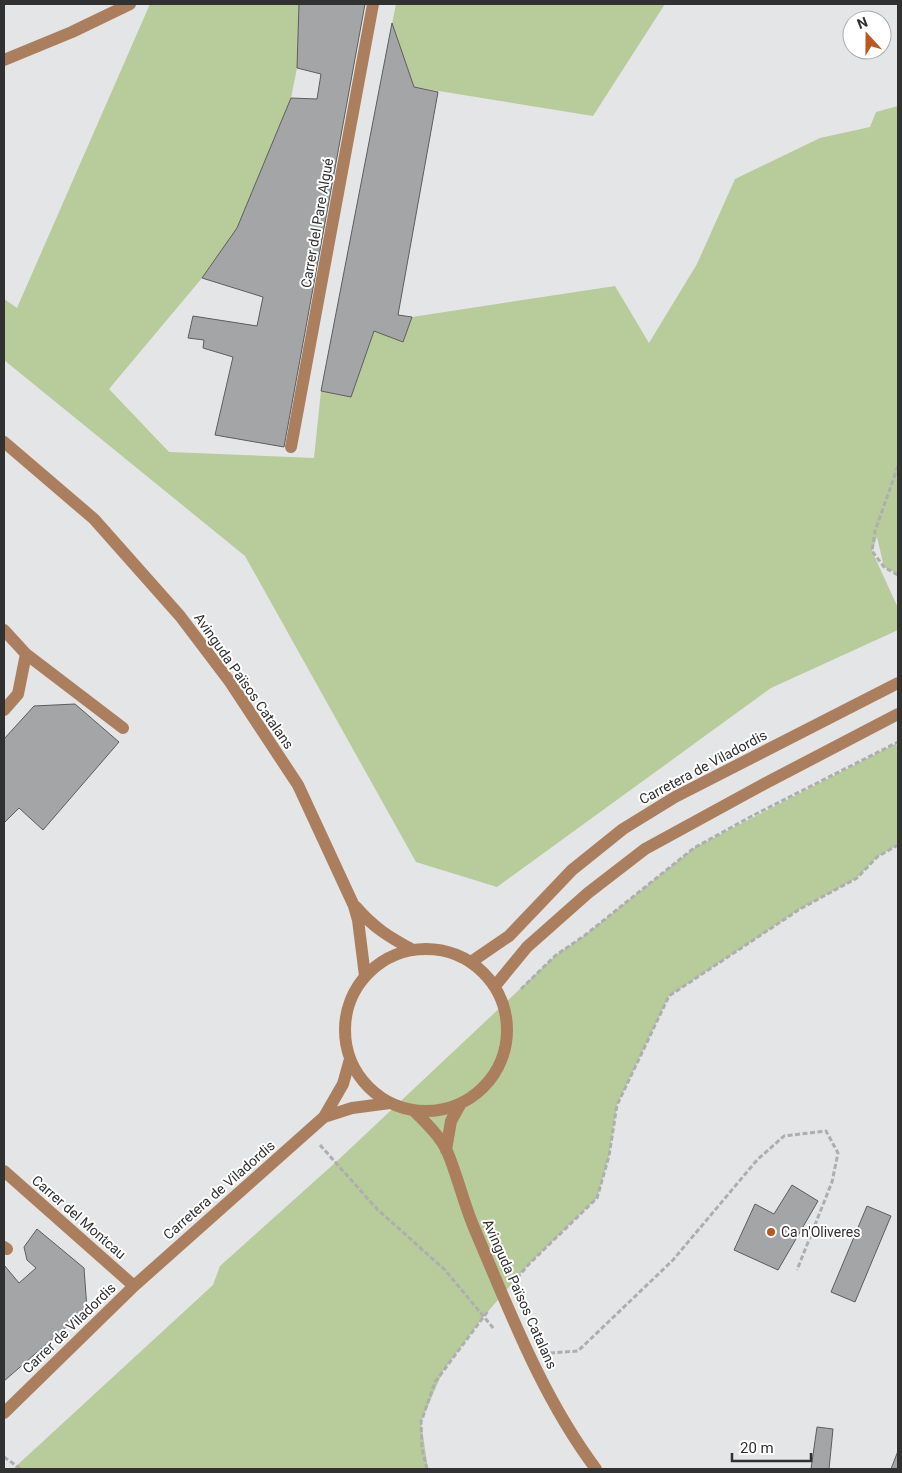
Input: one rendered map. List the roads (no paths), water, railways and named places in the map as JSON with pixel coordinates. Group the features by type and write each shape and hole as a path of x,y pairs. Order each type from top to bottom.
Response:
{"street":[{"path":"4,60 72,32 130,4"},
{"name":"Carrer del Pare Algué","path":"291,448 373,4"},
{"name":"Avinguda Països Catalans","path":"4,442 94,519 180,616 219,668 298,785 354,906 358,920 365,976"},
{"path":"4,630 26,654 123,728"},
{"path":"4,710 18,694 26,654"},
{"name":"Carretera de Viladordis","path":"471,962 509,936 572,870 623,829 675,797 898,683"},
{"path":"495,986 527,947 588,893 645,849 898,714"},
{"name":"Avinguda Països Catalans","path":"354,906 370,924 390,938 413,950"},
{"path":"413,950 443,950 471,962 495,986 504,1004 508,1025 503,1057 493,1076 486,1085 470,1098 442,1110 413,1110 390,1102 377,1094 356,1072 350,1059 345,1037 346,1015 353,994 365,976 373,968 392,956 413,950"},
{"name":"Carretera de Viladordis","path":"134,1286 324,1117 343,1084 350,1059"},
{"name":"Carretera de Viladordis","path":"324,1117 352,1108 390,1102"},
{"name":"Avinguda Països Catalans","path":"446,1150 451,1121 461,1103"},
{"name":"Avinguda Països Catalans","path":"413,1110 426,1123 446,1150 468,1216 528,1354 579,1446 596,1469"},
{"name":"Carrer del Montcau","path":"4,1171 134,1286"},
{"name":"Carrer de Viladordis","path":"4,1413 134,1286"}],"place":[{"name":"Ca n'Oliveres","path":"771,1232"}]}
